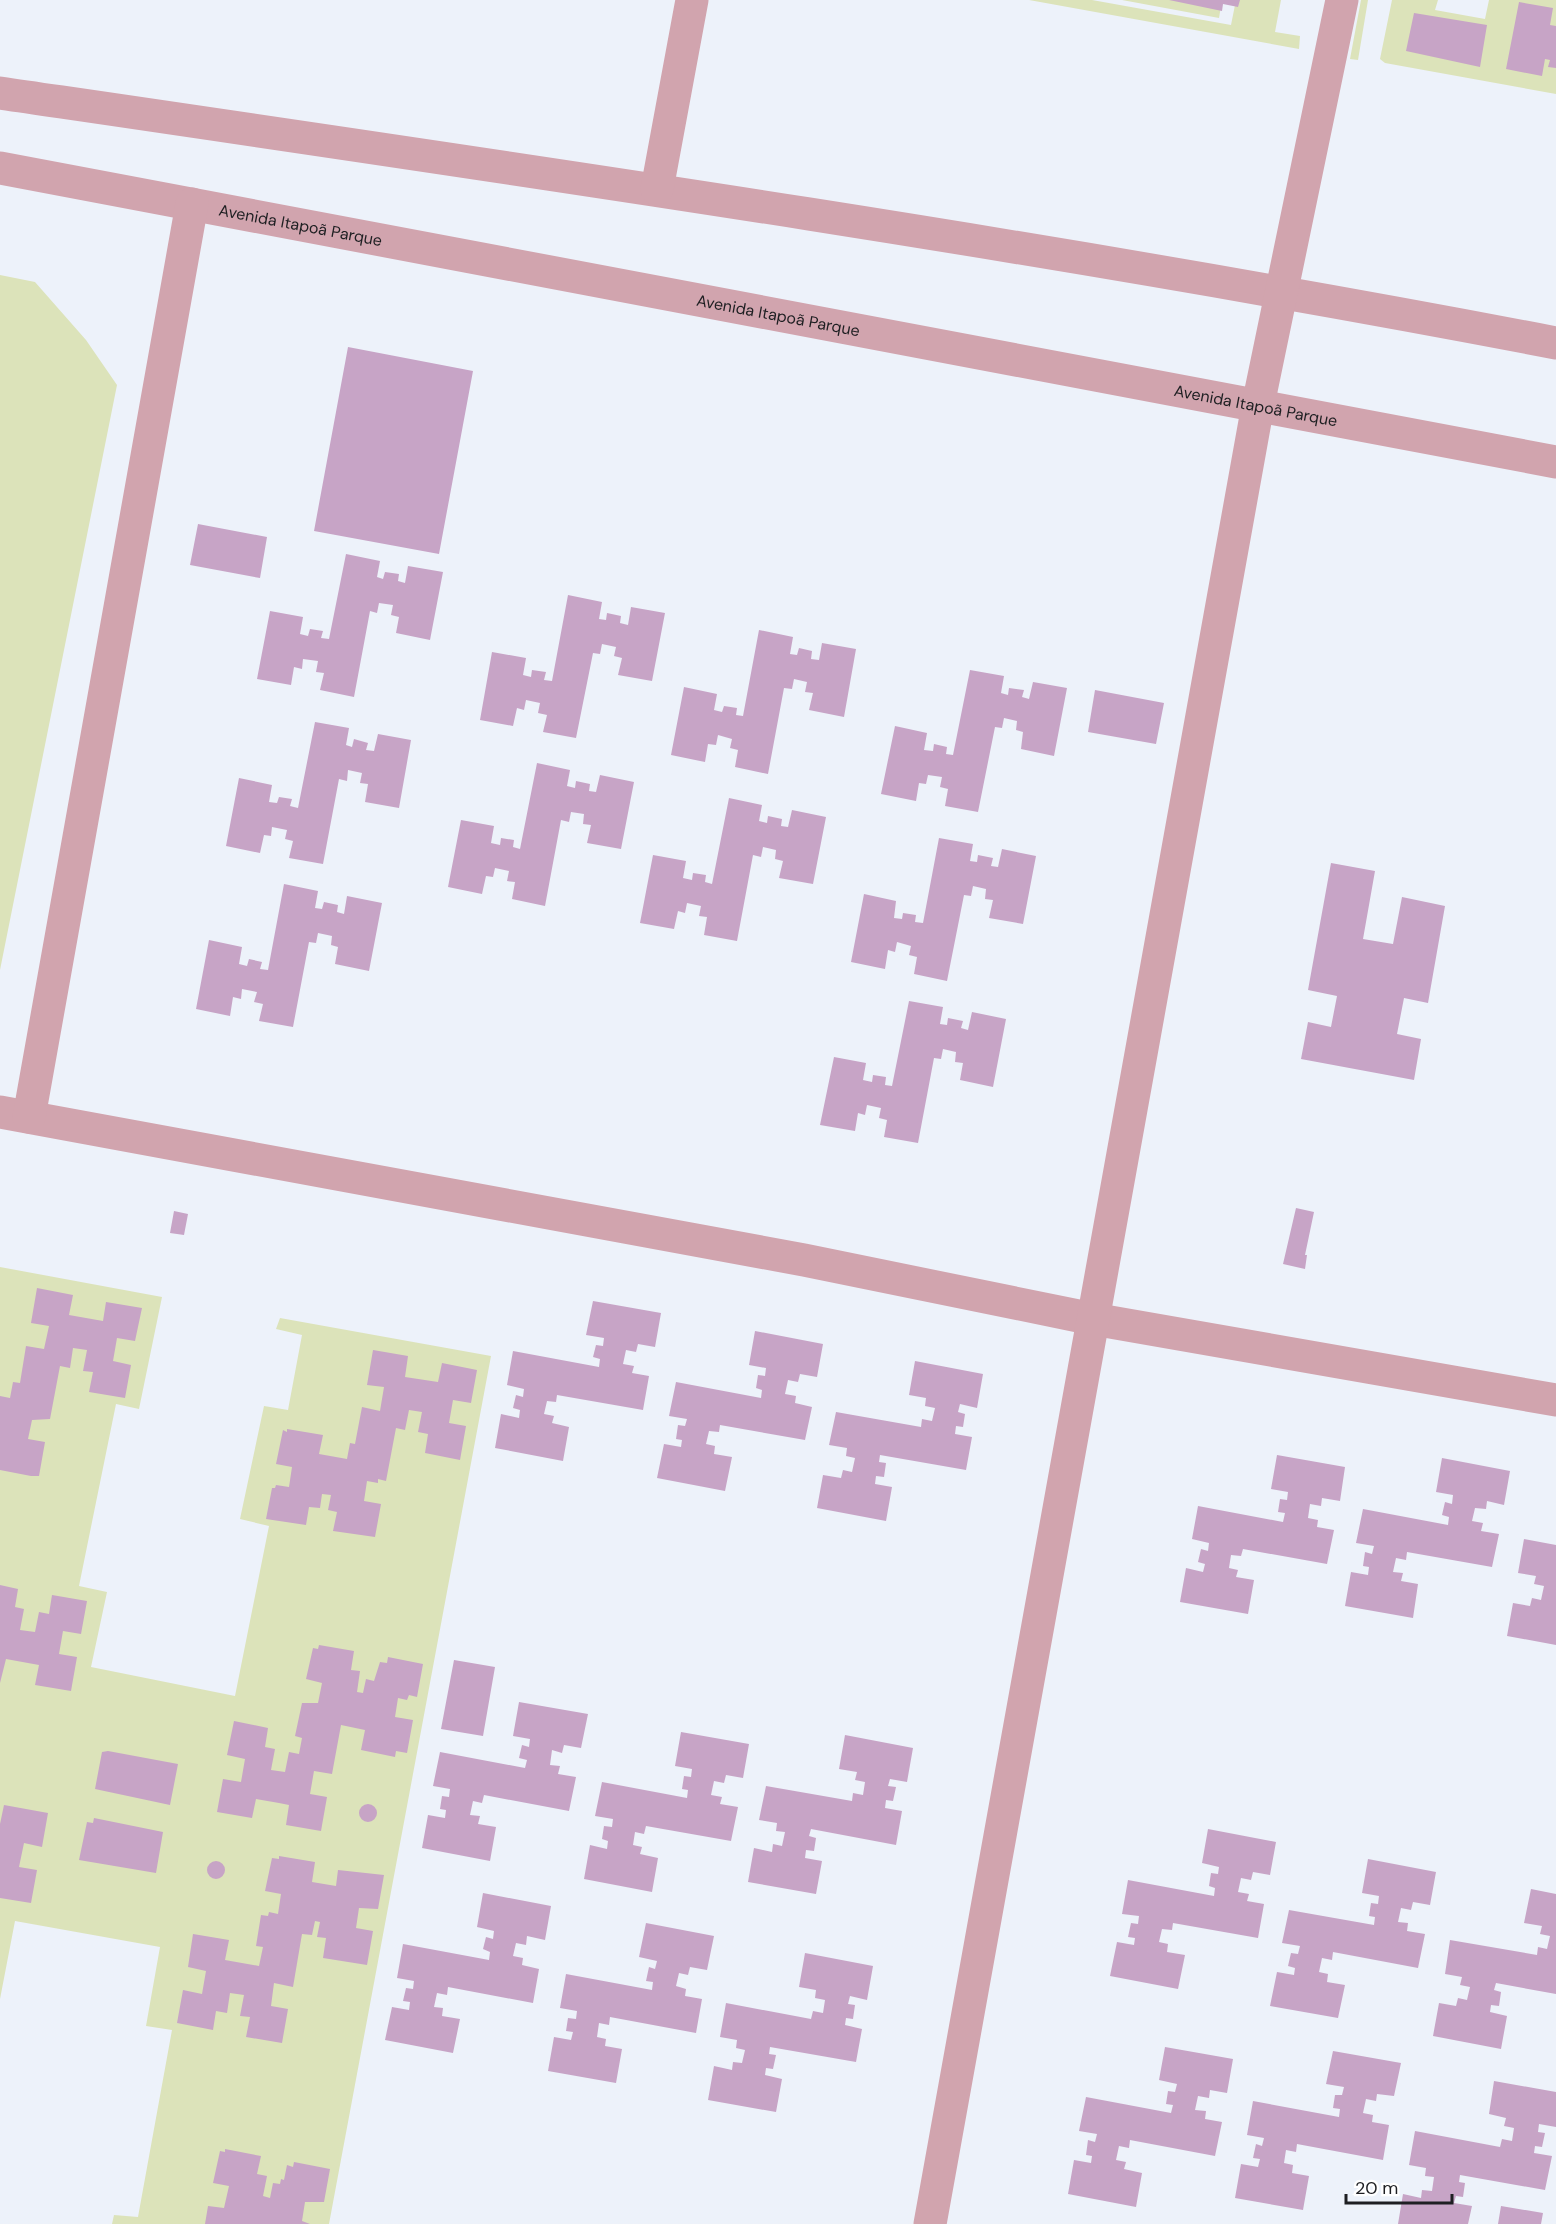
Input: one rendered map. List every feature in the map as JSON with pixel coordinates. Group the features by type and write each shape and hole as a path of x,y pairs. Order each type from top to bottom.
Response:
{"street":[{"path":"657,189 692,0"},
{"path":"930,2224 1258,405 1342,0"},
{"path":"0,93 657,189 1281,291 1556,343"},
{"name":"Avenida Itapoã Parque","path":"0,168 1556,462"},
{"path":"192,204 14,1114 804,1260 1093,1319 1556,1400"}],"green space":[{"path":"1029,0 1092,0 1231,25 1236,0 1281,0 1275,32 1300,36 1299,49"},
{"path":"1122,0 1222,0 1219,18"},
{"path":"1361,0 1368,0 1358,60 1350,59"},
{"path":"1392,0 1438,0 1435,10 1485,19 1489,0 1556,0 1556,94 1385,63 1380,59"},
{"path":"0,275 35,282 86,340 117,385 0,970"},
{"path":"0,1267 162,1297 139,1409 116,1404 79,1586 107,1592 91,1667 235,1696 269,1526 240,1519 264,1406 288,1410 302,1335 276,1329 280,1318 491,1356 329,2224 112,2224 114,2215 138,2217 172,2030 146,2026 160,1947 15,1921 0,1999"}],"building":[{"path":"1169,0 1240,0 1238,7 1223,4 1222,11"},
{"path":"1519,2 1553,8 1550,25 1556,26 1556,68 1548,67 1550,60 1545,59 1542,76 1506,69"},
{"path":"1414,13 1487,25 1480,67 1406,51"},
{"path":"348,347 473,371 439,554 314,531"},
{"path":"198,524 267,537 260,578 190,565"},
{"path":"346,554 380,561 377,577 383,579 385,572 399,574 398,581 405,583 408,566 443,572 430,640 396,633 399,617 391,615 393,605 379,603 377,613 370,611 354,697 320,690 324,673 316,672 318,661 303,659 302,669 294,667 291,685 257,679 270,611 303,617 300,634 308,636 310,629 323,631 321,638 329,639"},
{"path":"568,595 602,602 599,619 606,620 607,613 621,616 620,623 628,625 631,607 665,613 652,681 618,675 622,658 614,656 616,647 602,644 600,654 593,653 576,738 543,732 547,715 538,713 540,703 526,700 524,710 517,708 513,726 480,720 492,652 526,658 523,675 531,677 532,670 546,672 544,680 552,681"},
{"path":"759,630 793,637 790,654 797,655 799,648 812,651 811,659 819,660 822,643 856,649 844,717 809,710 813,693 805,692 807,682 794,679 792,689 784,688 768,774 735,767 738,750 730,748 732,739 718,735 716,745 708,744 705,762 671,755 684,687 717,694 714,710 722,712 724,706 737,708 736,715 743,716"},
{"path":"970,670 1004,676 1001,693 1008,695 1009,688 1024,690 1022,697 1029,699 1033,682 1067,688 1054,756 1021,749 1023,732 1016,730 1017,721 1004,718 1002,728 995,727 978,812 945,806 948,789 940,787 942,777 928,775 926,784 919,783 916,801 881,794 895,726 927,733 924,750 933,751 934,744 947,747 946,754 953,755"},
{"path":"1095,690 1164,703 1156,744 1088,732"},
{"path":"315,722 349,728 346,745 352,747 354,739 368,743 366,750 374,751 378,734 411,740 399,808 365,802 368,784 360,783 362,773 348,770 347,781 339,779 323,864 289,858 293,841 285,839 287,830 272,827 271,836 264,835 260,853 226,846 239,778 272,785 269,802 277,803 279,797 292,799 290,806 298,808"},
{"path":"537,763 570,770 567,786 575,788 576,781 590,784 589,791 596,792 600,775 634,782 621,849 587,843 591,825 583,824 584,814 571,812 569,822 561,820 545,906 512,899 515,882 507,881 509,871 495,868 493,877 486,876 482,894 448,887 461,820 494,826 491,843 500,845 501,838 514,840 513,847 520,849"},
{"path":"729,798 762,805 759,821 767,823 768,816 782,819 781,826 788,827 792,810 826,817 813,884 779,878 783,861 775,859 776,850 763,847 761,857 753,855 737,941 704,935 707,917 699,916 701,906 687,903 685,913 678,911 674,929 640,923 653,855 686,861 683,878 692,880 693,873 706,875 705,882 712,884"},
{"path":"939,838 973,844 970,861 977,862 978,855 993,858 991,866 998,867 1002,849 1036,856 1023,924 989,918 993,900 985,899 986,889 973,886 971,896 964,895 947,981 914,974 917,957 909,955 911,946 897,942 895,952 888,950 885,969 851,962 864,894 896,901 894,918 902,919 903,913 916,915 915,922 923,923"},
{"path":"1331,863 1375,871 1363,939 1393,944 1402,897 1445,906 1428,1003 1404,998 1397,1034 1421,1039 1414,1080 1301,1059 1308,1022 1331,1027 1337,996 1308,990"},
{"path":"284,884 318,891 315,908 322,909 324,902 338,905 337,912 344,914 347,896 382,903 369,971 335,964 338,947 331,945 332,936 318,933 316,943 309,942 293,1027 259,1021 263,1004 254,1002 257,992 242,989 241,999 233,997 230,1016 196,1009 209,940 242,947 239,964 247,966 249,959 262,962 260,969 268,970"},
{"path":"909,1001 943,1007 940,1024 947,1025 948,1018 963,1021 961,1028 968,1030 972,1012 1006,1019 993,1087 960,1080 963,1063 955,1062 956,1052 943,1049 941,1059 934,1058 918,1143 884,1137 887,1120 879,1118 881,1108 867,1105 865,1115 858,1113 855,1131 820,1125 834,1057 866,1063 863,1080 872,1082 873,1075 886,1077 885,1085 892,1086"},
{"path":"1296,1208 1314,1212 1305,1255 1307,1255 1305,1269 1283,1264"},
{"path":"174,1211 188,1214 184,1235 170,1233"},
{"path":"37,1288 73,1295 69,1315 103,1321 106,1302 142,1308 135,1341 117,1338 113,1361 131,1365 125,1398 89,1392 93,1372 83,1371 87,1350 73,1348 70,1368 60,1366 50,1419 32,1420 28,1439 45,1442 39,1476 31,1476 0,1470 0,1396 10,1398 13,1382 20,1383 26,1346 44,1349 49,1326 31,1323"},
{"path":"593,1301 661,1313 655,1347 638,1344 636,1352 626,1350 623,1364 634,1366 632,1373 649,1376 643,1410 557,1395 556,1402 547,1401 544,1414 554,1416 552,1423 569,1427 563,1461 495,1448 501,1414 519,1418 520,1410 513,1408 516,1395 523,1397 524,1389 507,1385 513,1351 599,1367 600,1359 593,1357 596,1345 603,1346 604,1338 586,1335"},
{"path":"755,1331 823,1344 817,1377 800,1374 798,1382 788,1380 785,1394 796,1396 795,1403 812,1407 805,1440 720,1425 719,1432 709,1431 706,1444 715,1446 714,1454 732,1457 725,1491 657,1478 664,1444 681,1447 682,1440 676,1439 678,1425 685,1426 687,1419 669,1416 676,1382 761,1398 762,1390 756,1388 758,1375 765,1376 766,1368 749,1365"},
{"path":"373,1350 408,1356 405,1377 438,1382 442,1363 477,1370 471,1403 453,1400 449,1423 466,1426 460,1460 425,1453 428,1434 418,1432 422,1412 409,1410 405,1430 396,1428 386,1481 378,1479 378,1483 367,1481 364,1501 381,1504 375,1537 333,1531 337,1512 328,1510 331,1495 322,1494 320,1508 309,1507 306,1525 266,1519 272,1488 276,1485 289,1487 292,1467 276,1464 283,1430 323,1435 319,1454 347,1459 350,1443 355,1444 362,1407 380,1411 384,1387 367,1385"},
{"path":"915,1361 983,1374 977,1408 960,1404 958,1412 965,1414 963,1427 956,1426 955,1434 972,1437 966,1470 880,1455 879,1462 886,1463 884,1477 876,1476 875,1484 892,1487 886,1521 817,1508 823,1475 841,1478 843,1470 852,1472 855,1458 846,1456 847,1448 829,1445 836,1412 921,1427 922,1419 932,1421 935,1408 925,1406 926,1398 909,1395"},
{"path":"1277,1455 1345,1467 1340,1501 1322,1498 1321,1506 1310,1504 1308,1518 1318,1520 1317,1527 1334,1530 1327,1564 1243,1549 1241,1556 1231,1555 1229,1568 1238,1570 1236,1577 1254,1580 1248,1614 1180,1602 1186,1568 1203,1572 1205,1564 1198,1562 1201,1549 1208,1551 1209,1543 1192,1539 1198,1506 1283,1522 1285,1513 1278,1512 1280,1499 1287,1500 1288,1492 1271,1489"},
{"path":"1442,1458 1510,1471 1504,1505 1487,1501 1486,1509 1475,1508 1472,1521 1483,1523 1481,1531 1499,1534 1492,1567 1407,1552 1406,1560 1396,1558 1393,1572 1403,1573 1401,1581 1418,1584 1413,1618 1345,1606 1351,1572 1368,1575 1369,1567 1363,1566 1365,1552 1372,1554 1374,1546 1356,1543 1363,1509 1448,1525 1449,1517 1442,1515 1445,1502 1452,1504 1453,1495 1436,1492"},
{"path":"1524,1539 1556,1545 1556,1645 1507,1636 1513,1603 1530,1606 1532,1598 1541,1600 1544,1586 1534,1584 1536,1576 1518,1573"},
{"path":"0,1585 18,1589 15,1607 24,1609 20,1630 35,1632 39,1612 49,1614 52,1595 87,1601 81,1634 63,1631 59,1654 77,1657 71,1691 35,1685 39,1665 6,1659 0,1683"},
{"path":"319,1645 354,1651 351,1670 360,1671 357,1692 363,1693 366,1679 374,1681 380,1662 387,1663 388,1657 423,1664 417,1697 409,1695 407,1700 398,1698 395,1717 413,1720 407,1753 396,1751 395,1757 361,1750 365,1730 341,1725 332,1774 314,1771 310,1794 327,1797 321,1831 286,1825 289,1805 279,1803 256,1799 252,1818 217,1812 223,1779 241,1782 245,1759 227,1755 234,1721 268,1728 265,1747 275,1749 271,1770 285,1772 289,1752 299,1754 302,1738 295,1736 302,1703 318,1703 322,1683 306,1679 313,1648 318,1649"},
{"path":"454,1660 495,1667 483,1736 441,1729"},
{"path":"519,1702 588,1714 581,1748 564,1745 562,1753 552,1750 550,1765 560,1766 558,1774 576,1777 569,1811 484,1795 482,1803 473,1801 470,1815 480,1816 478,1824 496,1827 490,1861 422,1848 428,1815 445,1818 446,1810 440,1809 442,1796 449,1797 450,1789 433,1786 440,1752 525,1768 527,1760 519,1758 522,1745 529,1747 530,1739 513,1736"},
{"path":"681,1732 749,1744 743,1778 726,1775 724,1783 714,1781 711,1795 722,1797 720,1804 738,1807 731,1841 646,1826 644,1834 635,1832 633,1845 642,1847 640,1854 658,1858 652,1892 584,1879 590,1845 607,1849 608,1841 602,1839 604,1826 612,1827 613,1819 595,1816 602,1782 687,1798 688,1790 682,1789 684,1776 691,1777 692,1769 675,1766"},
{"path":"845,1735 913,1748 907,1782 890,1779 888,1786 896,1787 893,1801 886,1800 885,1808 902,1811 896,1845 811,1829 809,1836 816,1838 814,1851 806,1850 805,1858 822,1861 816,1894 748,1882 754,1848 772,1852 773,1844 782,1846 785,1832 776,1831 777,1823 759,1820 766,1786 852,1801 853,1793 863,1795 865,1782 855,1780 857,1772 839,1769"},
{"path":"108,1751 178,1764 170,1805 95,1789 102,1752"},
{"path":"368,1804 374,1807 377,1813 374,1819 368,1822 362,1819 359,1813 362,1807"},
{"path":"4,1805 48,1813 42,1847 24,1843 19,1867 37,1870 31,1903 0,1898 0,1824"},
{"path":"94,1818 163,1832 156,1873 79,1860 87,1822 93,1823"},
{"path":"1208,1829 1276,1842 1270,1875 1253,1872 1251,1880 1241,1878 1238,1892 1249,1894 1247,1901 1264,1904 1258,1938 1173,1923 1172,1930 1162,1929 1159,1942 1168,1944 1167,1952 1185,1955 1178,1989 1110,1976 1117,1942 1134,1945 1135,1938 1128,1937 1131,1923 1138,1924 1139,1916 1122,1914 1128,1880 1214,1896 1215,1888 1209,1886 1211,1873 1218,1874 1219,1867 1202,1863"},
{"path":"279,1856 315,1862 312,1882 336,1886 338,1870 384,1875 378,1909 359,1908 356,1928 373,1931 367,1965 323,1958 326,1938 317,1937 320,1922 315,1921 312,1935 302,1934 293,1987 274,1983 271,2006 288,2009 282,2043 246,2037 250,2017 240,2016 244,1995 230,1993 227,2013 216,2011 213,2030 177,2023 183,1990 202,1994 206,1971 188,1967 193,1934 229,1940 225,1960 259,1966 263,1947 256,1946 261,1915 268,1916 269,1912 278,1914 281,1894 265,1891 272,1858 279,1859"},
{"path":"1368,1859 1436,1872 1430,1905 1413,1902 1411,1910 1401,1908 1398,1922 1408,1923 1407,1931 1425,1934 1418,1968 1333,1952 1332,1960 1322,1958 1319,1972 1328,1974 1327,1982 1345,1985 1338,2018 1270,2006 1277,1972 1294,1975 1295,1968 1288,1966 1291,1953 1298,1954 1300,1946 1282,1943 1289,1910 1374,1925 1375,1917 1369,1916 1371,1903 1378,1904 1379,1896 1362,1893"},
{"path":"216,1861 222,1864 225,1870 222,1876 216,1879 210,1876 207,1870 210,1864"},
{"path":"1531,1889 1556,1894 1556,1994 1496,1983 1494,1990 1501,1992 1499,2006 1491,2005 1490,2012 1507,2016 1501,2049 1433,2036 1439,2003 1456,2006 1458,1998 1467,2000 1470,1987 1460,1985 1462,1977 1445,1974 1450,1940 1537,1955 1538,1947 1547,1949 1550,1936 1540,1934 1542,1926 1524,1923"},
{"path":"483,1893 551,1906 545,1940 527,1936 526,1945 516,1943 513,1956 523,1958 522,1965 539,1969 533,2003 448,1987 447,1995 437,1993 434,2007 443,2008 442,2016 460,2019 453,2053 385,2040 392,2007 409,2010 410,2002 403,2001 406,1988 413,1989 414,1981 397,1978 403,1944 489,1960 490,1952 483,1949 486,1937 493,1939 494,1931 477,1927"},
{"path":"646,1923 714,1936 707,1970 690,1967 688,1975 679,1973 676,1986 686,1989 685,1996 702,1999 696,2033 610,2017 609,2025 599,2023 597,2037 606,2039 605,2046 622,2049 616,2083 548,2071 554,2037 571,2040 573,2032 566,2031 568,2018 576,2019 577,2011 560,2008 566,1974 652,1990 653,1982 646,1981 649,1967 655,1969 657,1961 639,1957"},
{"path":"805,1953 873,1966 867,2000 850,1996 848,2004 855,2005 853,2019 846,2018 845,2025 862,2029 856,2062 770,2047 769,2054 776,2055 773,2069 766,2068 765,2075 782,2079 776,2112 708,2100 714,2066 732,2070 733,2062 742,2063 745,2050 736,2048 737,2040 720,2037 726,2003 811,2019 813,2011 823,2013 825,2000 815,1998 816,1990 799,1987"},
{"path":"1165,2047 1233,2059 1227,2093 1210,2090 1209,2098 1198,2096 1195,2110 1206,2111 1205,2119 1222,2122 1215,2156 1130,2140 1129,2148 1119,2146 1116,2160 1126,2162 1124,2169 1142,2173 1136,2207 1068,2194 1074,2160 1091,2163 1092,2156 1086,2155 1088,2140 1095,2142 1097,2134 1079,2131 1086,2097 1171,2113 1173,2105 1166,2104 1168,2091 1175,2092 1177,2084 1159,2080"},
{"path":"1333,2051 1401,2063 1394,2096 1377,2094 1376,2101 1366,2099 1363,2113 1373,2115 1372,2122 1389,2125 1383,2160 1297,2144 1296,2152 1286,2150 1284,2163 1293,2165 1292,2173 1309,2176 1303,2210 1235,2198 1241,2164 1258,2167 1260,2159 1253,2158 1256,2144 1262,2146 1264,2138 1247,2135 1253,2101 1339,2117 1340,2109 1333,2108 1335,2095 1342,2095 1344,2087 1326,2084"},
{"path":"1494,2081 1556,2092 1556,2127 1539,2124 1538,2132 1545,2133 1542,2147 1535,2146 1534,2153 1552,2156 1545,2190 1460,2175 1459,2182 1465,2183 1463,2197 1456,2196 1454,2203 1472,2206 1468,2224 1398,2224 1403,2194 1421,2198 1422,2190 1432,2191 1434,2177 1425,2176 1426,2168 1409,2165 1415,2131 1500,2147 1502,2139 1512,2141 1514,2128 1504,2126 1506,2118 1489,2114"},
{"path":"225,2149 261,2156 257,2174 267,2176 263,2196 270,2198 273,2183 280,2184 281,2179 284,2180 287,2165 293,2167 294,2162 330,2169 324,2202 305,2202 302,2221 310,2224 205,2224 208,2206 224,2208 229,2186 213,2183 220,2151 225,2152"},
{"path":"1501,2206 1543,2213 1541,2224 1498,2224"}]}
